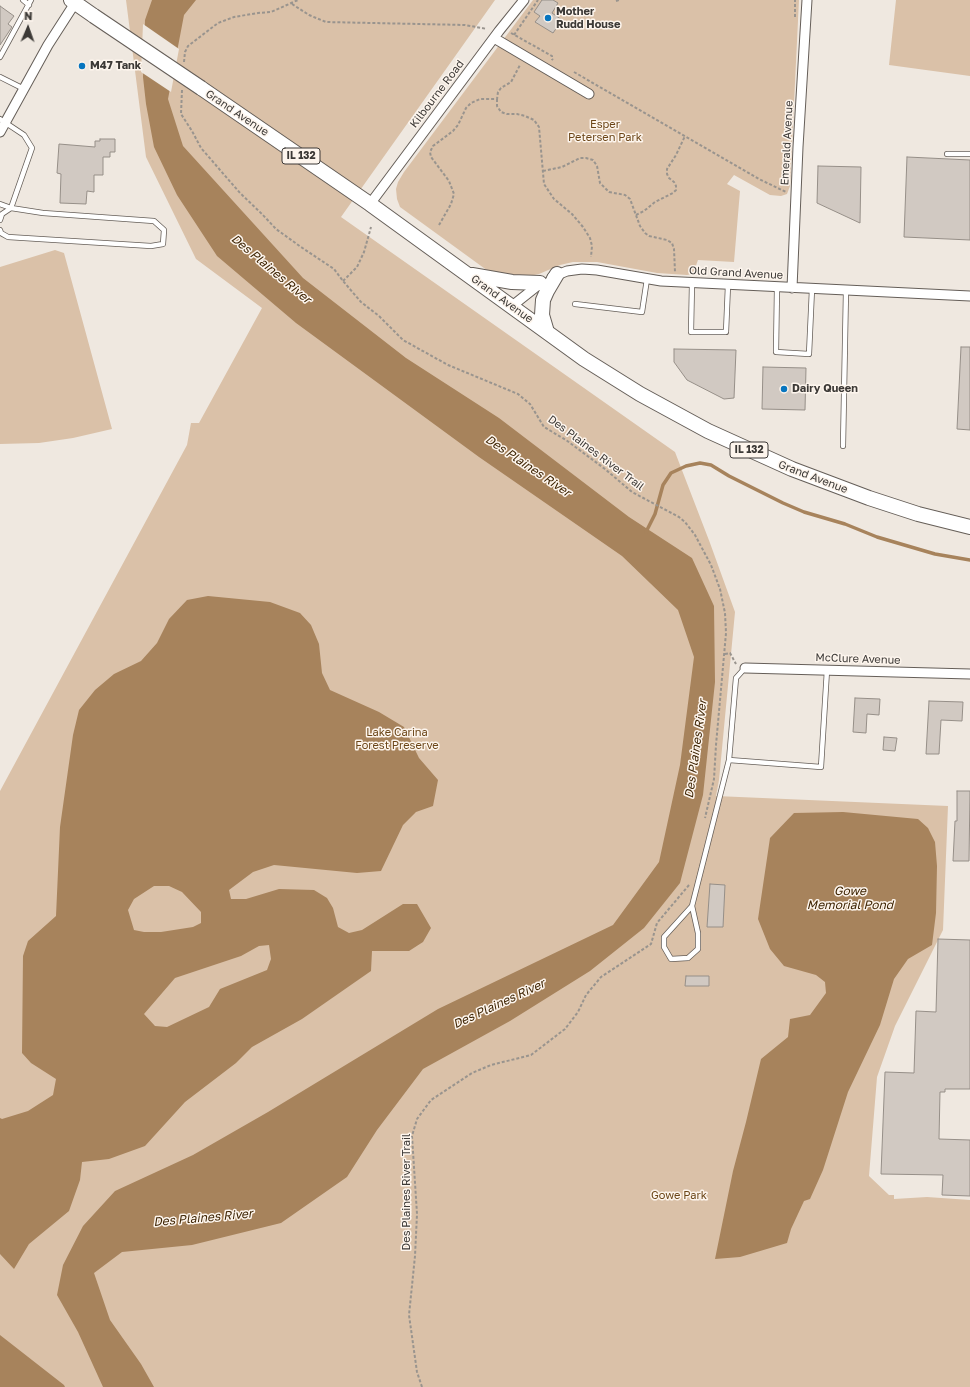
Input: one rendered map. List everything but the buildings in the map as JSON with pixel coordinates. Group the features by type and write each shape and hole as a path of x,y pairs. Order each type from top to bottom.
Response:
{"main road":[{"name":"Grand Avenue","path":"73,2 370,204 584,359 640,394 702,428 792,469 869,498 918,514 970,528"},
{"path":"467,274 512,282 540,283"},
{"path":"547,332 542,315 543,300 557,274"}],"street":[{"name":"Kilbourne Road","path":"370,204 496,34 524,0"},
{"name":"Emerald Avenue","path":"792,288 807,0"},
{"path":"0,132 3,120 24,89 73,2"},
{"path":"496,34 525,57 589,94"},
{"name":"Old Grand Avenue","path":"512,306 540,283 557,274 568,271 589,270 646,279 692,283 970,296"},
{"name":"McClure Avenue","path":"745,668 970,674"}],"lane":[{"path":"0,57 30,2 23,0"},
{"path":"0,77 24,89"},
{"path":"0,220 2,214 11,208 32,148 24,135 3,120"},
{"path":"946,154 970,154"},
{"path":"0,204 11,208 43,213 154,221 164,230 164,244 151,246 8,237 0,230"},
{"path":"575,304 642,312 646,279"},
{"path":"692,283 691,332 726,332 728,285"},
{"path":"777,287 776,352 809,354 812,289"},
{"path":"843,446 846,290"},
{"path":"692,906 664,937 664,948 671,959 688,958 698,949 698,932 692,906 729,760 736,678 745,668"},
{"path":"729,760 821,767 827,670"}],"path":[{"path":"185,52 188,46 218,23 234,17 272,12 298,0"},
{"path":"514,35 538,0"},
{"path":"292,4 309,15 326,22 464,25 496,34 508,32 552,56 552,59 558,63"},
{"path":"531,44 511,82 501,88 498,92 497,106 502,112 507,114 517,114 534,120 539,128 544,184 554,199 572,214 583,227 590,238 592,246 591,257"},
{"path":"571,70 759,179 785,191 796,198"},
{"path":"439,225 451,204 454,194 450,181 431,158 430,152 433,146 453,131 458,125 466,108 471,103 480,99 497,99"},
{"name":"Des Plaines River Trail","path":"180,103 181,114 192,130 201,148 240,193 276,229 334,268 343,281 362,302 379,316 402,340 448,365 518,394 530,404 544,427 566,440 605,469 632,492 670,512 685,522 695,535 711,565 720,589 725,612 726,633 714,779 704,822"},
{"path":"636,215 676,190 676,186 667,174 667,169 676,156 685,136"},
{"path":"543,171 562,167 580,158 593,160 600,183 609,192 625,195 630,199 644,233 649,236 667,240 672,244 674,249 675,273"},
{"path":"343,281 357,267 364,252 371,227"},
{"path":"725,654 730,653 738,668 745,668"},
{"name":"Des Plaines River Trail","path":"422,1387 417,1372 409,1315 417,1214 412,1136 417,1119 431,1100 472,1073 491,1065 531,1055 565,1029 578,1012 586,995 601,977 651,944 657,923 689,885"}],"green space":[{"name":"Lake Carina Forest Preserve","path":"126,0 495,0 341,217 675,452 735,612 719,780 716,796 948,806 943,930 895,1026 877,1077 869,1176 889,1195 894,1195 894,1199 927,1197 970,1200 970,1387 0,1387 0,791 187,445 191,423 199,423 262,308 196,259 146,157"},
{"name":"Esper Petersen Park","path":"533,0 799,0 790,186 787,194 781,196 770,195 734,175 727,184 740,191 734,262 698,260 692,274 687,275 657,273 597,262 573,262 560,265 539,274 519,278 488,271 400,207 396,189 404,172"},
{"path":"896,0 970,0 970,76 889,65"},
{"path":"55,250 64,253 112,429 73,438 39,443 0,444 0,267"}],"water":[{"name":"Des Plaines River","path":"152,0 196,0 184,15 168,99 183,146 303,278 406,358 499,418 629,517 692,558 714,606 715,682 703,795 680,883 644,928 590,971 510,1021 423,1069 377,1130 347,1177 281,1223 192,1245 122,1252 94,1273 110,1320 141,1364 154,1387 103,1387 78,1332 57,1295 63,1265 83,1226 115,1191 193,1155 268,1112 438,1009 613,925 659,862 680,765 694,657 678,610 622,556 479,457 296,323 217,256 177,195 154,147 146,104 143,77 145,20"},
{"path":"208,596 270,602 300,613 311,625 319,644 322,673 330,690 379,712 404,727 419,758 438,780 433,806 416,812 403,825 381,871 357,873 274,865 253,872 229,890 231,899 246,899 279,889 314,890 327,898 333,908 338,927 349,933 362,930 403,904 417,904 431,928 423,942 409,951 372,951 371,971 302,1019 252,1047 236,1063 185,1102 145,1146 109,1159 82,1162 80,1180 69,1211 29,1244 14,1269 0,1254 0,1118 2,1119 28,1111 53,1095 56,1079 31,1063 22,1053 23,956 28,941 56,916 60,827 73,735 79,710 95,690 114,674 141,661 157,643 169,619 187,600","holes":["154,886 169,886 182,892 201,912 201,923 193,927 161,932 144,932 134,930 128,910 134,899","269,945 271,959 267,970 220,989 209,1007 167,1027 155,1026 144,1014 175,978 241,956 259,946"]},
{"name":"Gowe Memorial Pond","path":"843,812 918,819 928,828 935,842 937,866 936,913 932,945 908,959 894,979 880,1025 848,1092 823,1170 810,1199 804,1201 791,1229 787,1243 740,1257 715,1259 733,1171 761,1059 788,1037 790,1019 810,1015 826,993 825,982 816,975 784,966 770,949 758,919 770,838 794,813"},
{"path":"0,1335 64,1385 65,1387 0,1387"}],"pier":[{"path":"143,24 179,49 171,92 141,72"}],"waterway":[{"path":"646,532 655,514 663,485 671,473 686,466 700,463 711,465 729,476 804,512 845,524 877,537 935,554 970,560"}],"place":[{"name":"Mother Rudd House","path":"548,18"},
{"name":"M47 Tank","path":"82,66"},
{"name":"Dairy Queen","path":"784,389"}],"park label":[{"name":"Gowe Park","path":"679,1196"}]}
